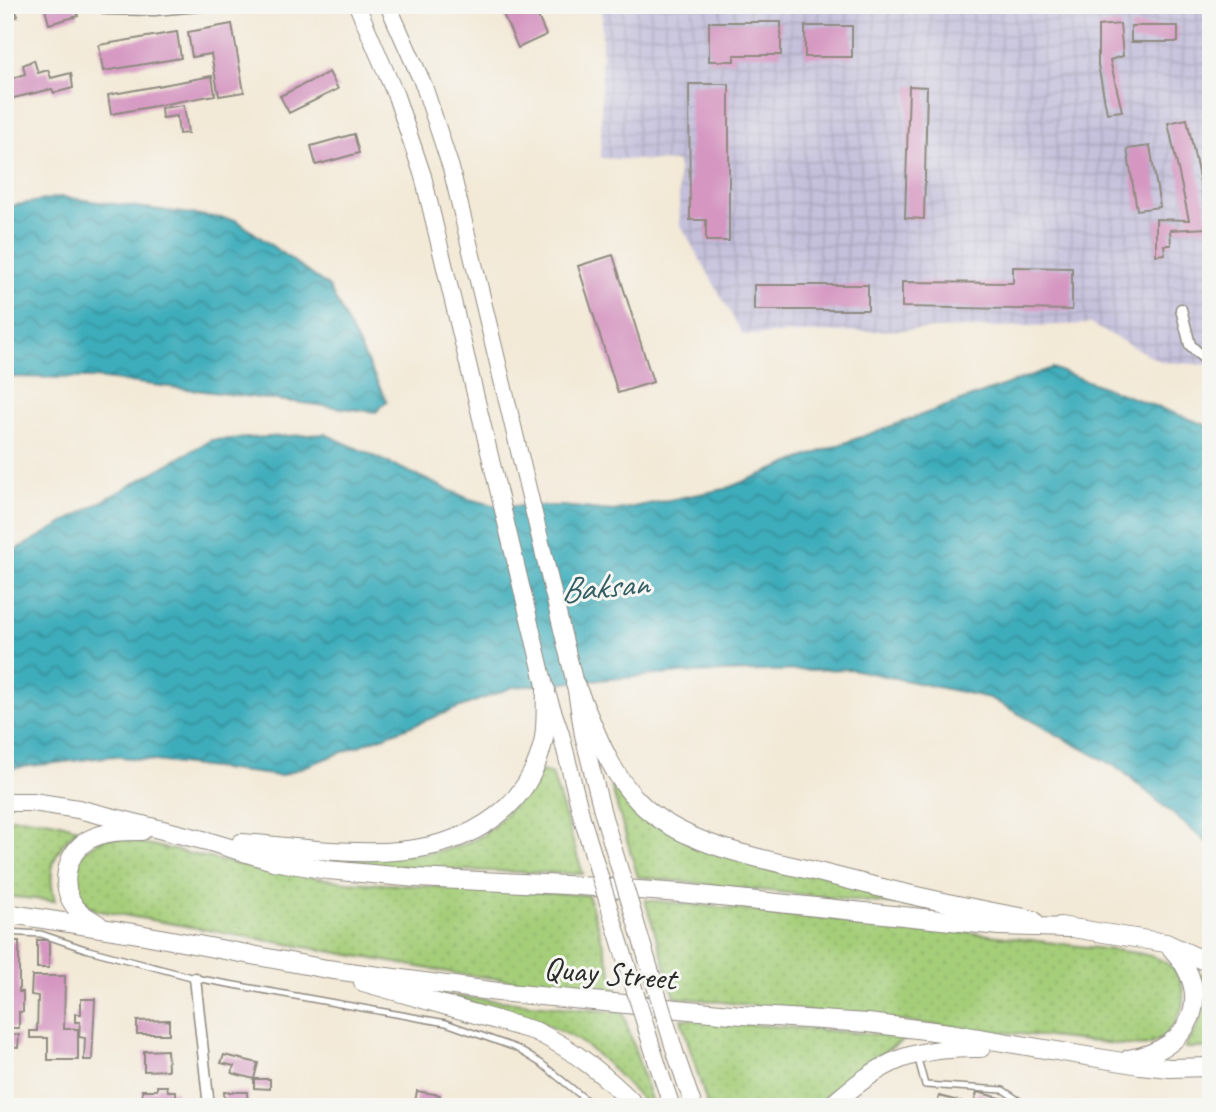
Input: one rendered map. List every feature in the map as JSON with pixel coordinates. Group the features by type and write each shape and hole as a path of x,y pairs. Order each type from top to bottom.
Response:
{"main road":[{"path":"357,5 396,96 423,176 546,690 561,734 582,818 672,1107"},
{"path":"388,5 425,86 466,224 575,684 583,735 603,814 694,1107"},
{"path":"575,684 606,752 631,793 657,818 682,832 714,845 784,864 946,903 1068,928 1166,943 1211,964"},
{"path":"207,841 326,850 380,851 428,847 454,841 478,830 499,815 527,783 543,742 546,690"},
{"path":"5,802 33,802 78,809 170,831 273,861 328,870 416,878 681,893 999,926 1068,928"},
{"path":"105,928 84,916 74,905 68,892 68,864 75,851 86,841 119,831 170,831"},
{"name":"Quay Street","path":"5,913 105,928 327,970 511,993 948,1033 1112,1061 1170,1068 1211,1067"},
{"path":"1112,1061 1148,1054 1173,1044 1184,1034 1193,1018 1196,1002 1189,971 1166,943"},
{"path":"327,970 379,988 535,1031 560,1042 583,1058 637,1107"},
{"path":"830,1107 864,1078 916,1052 938,1048 1034,1048"}],"street":[{"path":"105,5 106,9 154,10 210,5"},
{"path":"1181,309 1190,345 1211,365"},
{"path":"195,978 209,1107"}],"lane":[{"path":"5,932 41,934 85,949 195,978 446,1023 516,1048 542,1064 594,1107"},
{"path":"916,1052 925,1085 1003,1090 1029,1107"}],"shaded area":[{"path":"599,5 1211,5 1211,365 1162,362 1090,324 743,335 680,224 678,162 601,158 602,15"}],"green space":[{"path":"541,771 552,774 583,874 429,869 320,860 320,857 408,855 453,848 472,841 502,818"},
{"path":"615,783 653,824 946,910 638,877 611,786"},
{"path":"5,818 51,821 78,829 63,844 54,861 51,879 55,901 5,896"},
{"path":"106,838 124,839 263,870 347,882 588,895 618,993 459,974 95,910 79,897 74,885 74,868 83,853"},
{"path":"645,900 940,929 1137,953 1160,959 1174,970 1181,981 1182,1005 1172,1028 1151,1044 1138,1046 675,997"},
{"path":"1203,973 1211,977 1211,1048 1185,1048 1202,1012"},
{"path":"431,994 623,1013 651,1100 645,1103 593,1052 557,1029 504,1011"},
{"path":"681,1019 910,1037 859,1068 814,1107 708,1107"}],"water":[{"path":"61,197 236,220 329,287 387,401 376,412 96,378 5,377 5,207"},
{"name":"Baksan","path":"1052,368 1211,427 1211,846 1120,769 990,698 851,669 681,673 513,687 280,776 113,756 5,769 5,556 211,440 325,434 469,499 497,506 561,506 613,511 725,489 800,459"}],"building":[{"path":"5,5 13,5 18,16 5,23"},
{"path":"44,5 75,5 78,16 49,24"},
{"path":"499,5 533,5 546,35 518,48"},
{"path":"709,22 781,22 781,55 734,55 734,61 709,61"},
{"path":"232,24 244,92 219,96 211,54 192,57 188,32"},
{"path":"1120,24 1123,56 1110,60 1122,111 1107,113 1098,65 1098,26"},
{"path":"805,26 852,26 852,57 805,57"},
{"path":"1131,26 1178,26 1178,42 1131,42"},
{"path":"177,32 181,58 103,71 99,45"},
{"path":"34,60 38,73 48,70 51,78 71,73 73,88 54,93 52,89 5,100 5,81 25,74 23,65"},
{"path":"329,72 338,89 289,113 280,96"},
{"path":"212,76 215,95 111,114 108,95"},
{"path":"689,84 729,84 729,241 706,241 706,220 690,220"},
{"path":"909,86 927,87 924,219 905,218"},
{"path":"184,105 188,133 179,134 177,116 162,118 161,108"},
{"path":"1187,119 1207,216 1211,216 1211,236 1208,228 1170,230 1171,245 1164,245 1165,254 1156,255 1156,219 1189,220 1168,123"},
{"path":"354,134 359,153 316,165 311,146"},
{"path":"1150,146 1160,207 1137,210 1127,149"},
{"path":"613,255 653,382 618,393 578,266"},
{"path":"1013,267 1072,268 1072,310 902,307 902,282 1013,283"},
{"path":"754,285 868,285 868,310 754,310"},
{"path":"37,940 49,940 49,968 37,968"},
{"path":"5,941 19,941 19,992 23,992 23,1012 19,1012 19,1028 5,1028"},
{"path":"32,976 65,976 64,1029 78,1029 78,1060 48,1060 48,1038 30,1038 30,1031 37,1031 38,996 31,995"},
{"path":"81,999 95,999 92,1060 84,1060 85,1038 79,1037 80,1022 75,1022 75,1014 81,1014"},
{"path":"169,1020 169,1034 137,1034 137,1021"},
{"path":"7,1034 19,1035 18,1048 6,1047"},
{"path":"167,1050 168,1070 144,1071 144,1051"},
{"path":"224,1055 258,1063 254,1079 232,1073 234,1066 221,1063"},
{"path":"254,1079 270,1079 270,1089 254,1088"},
{"path":"157,1086 167,1086 168,1091 176,1091 176,1100 172,1101 172,1097 143,1098 142,1090 157,1090"},
{"path":"417,1091 440,1095 438,1107 414,1107"},
{"path":"224,1092 247,1092 248,1107 225,1107"},
{"path":"977,1092 1012,1101 1010,1107 936,1107 939,1096 974,1105"}]}
